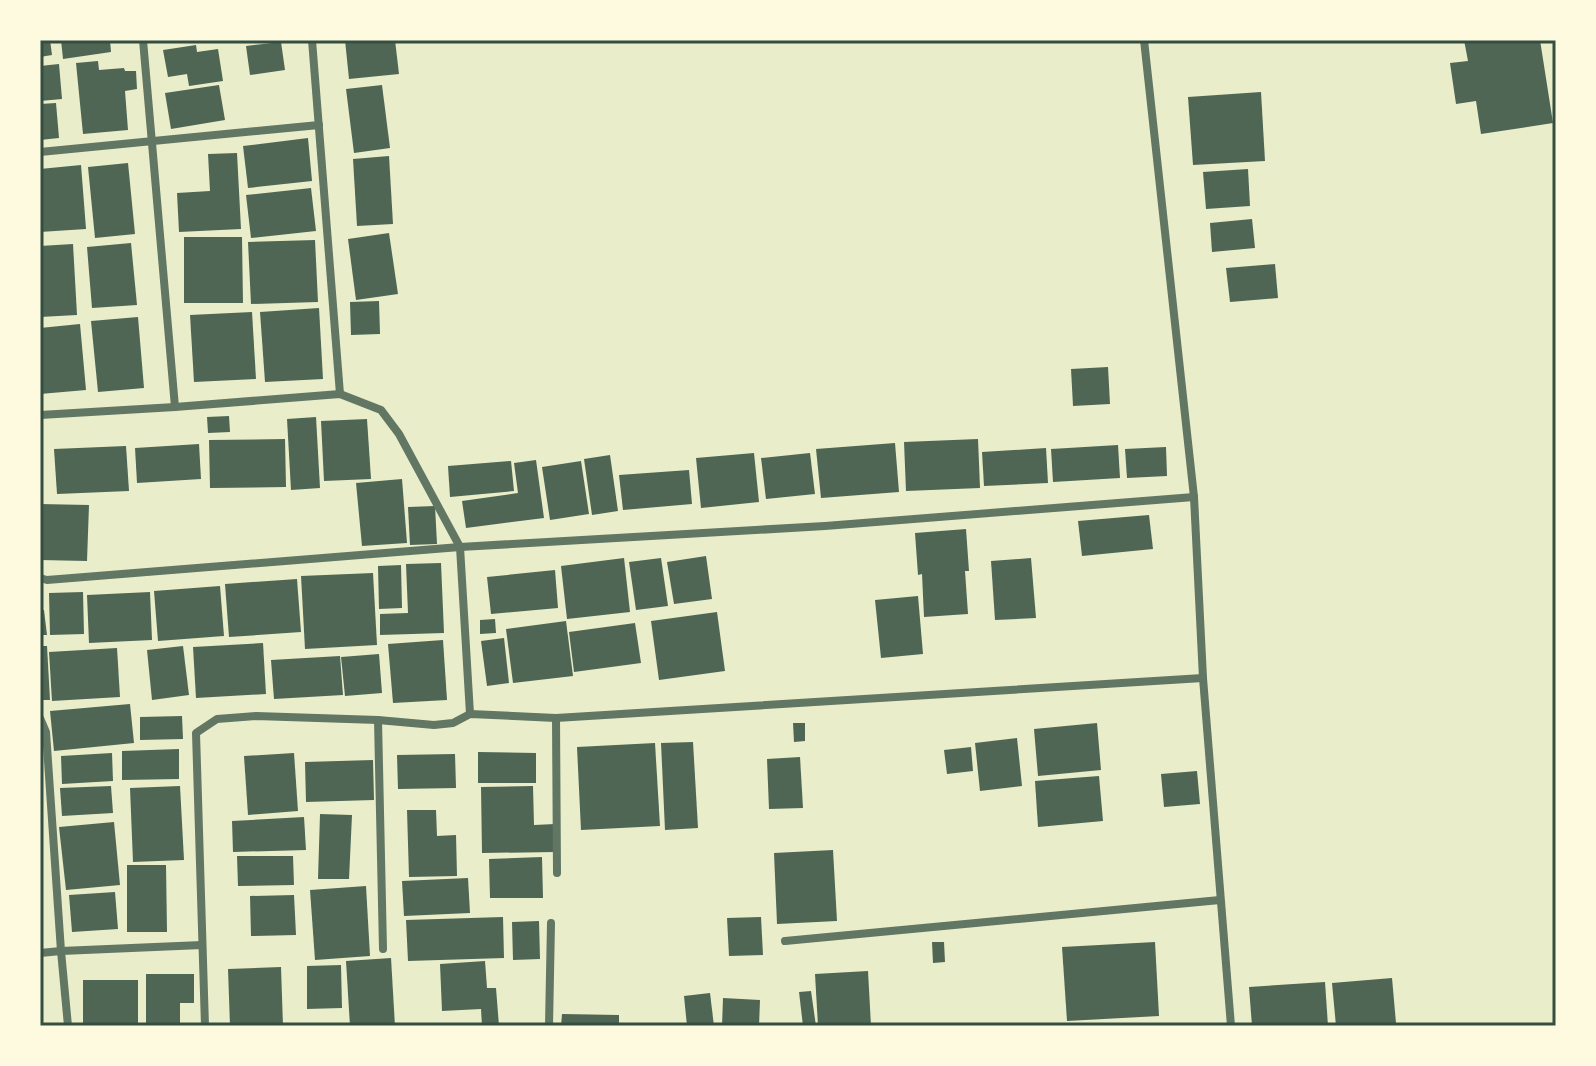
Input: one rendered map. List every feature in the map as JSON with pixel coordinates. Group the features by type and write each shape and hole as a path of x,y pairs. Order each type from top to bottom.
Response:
{"street":[{"path":"143,40 175,407"},
{"path":"312,40 340,394"},
{"path":"1144,40 1194,497 1203,678 1231,1026"},
{"path":"40,152 319,125"},
{"path":"40,415 340,394 381,410 399,434 460,547 470,714"},
{"path":"40,578 47,580 460,547 825,526 1194,497"},
{"path":"205,1026 196,733 217,719 256,716 434,725 453,723 470,714 556,718 1203,678"},
{"path":"40,718 46,732 68,1026"},
{"path":"556,718 557,873"},
{"path":"378,720 383,949"},
{"path":"785,941 1220,900"},
{"path":"549,1026 551,923"},
{"path":"40,953 202,945"}],"building":[{"path":"40,40 50,40 52,55 40,57"},
{"path":"61,40 110,40 111,52 63,59"},
{"path":"345,40 395,40 399,74 349,79"},
{"path":"1464,40 1540,40 1553,123 1481,134 1476,101 1456,104 1450,63 1468,61"},
{"path":"281,42 285,70 250,75 246,46"},
{"path":"196,45 197,52 218,49 223,81 189,86 187,74 168,77 163,50"},
{"path":"98,61 99,70 124,68 125,71 136,71 137,89 125,91 128,130 83,134 76,63"},
{"path":"59,64 62,99 40,101 40,66"},
{"path":"219,85 225,120 171,129 165,93"},
{"path":"382,85 390,148 354,153 346,89"},
{"path":"1261,92 1265,161 1193,165 1188,97"},
{"path":"56,103 59,138 40,140 40,104"},
{"path":"308,138 312,181 248,188 243,146"},
{"path":"237,153 241,229 179,232 177,193 210,191 208,154"},
{"path":"389,156 393,224 357,226 353,159"},
{"path":"128,163 135,234 95,238 88,167"},
{"path":"81,165 86,229 40,232 40,169"},
{"path":"1248,169 1250,206 1206,209 1203,172"},
{"path":"311,188 316,231 251,238 246,195"},
{"path":"1252,219 1255,248 1212,252 1210,223"},
{"path":"389,233 398,294 356,300 348,239"},
{"path":"184,237 242,237 243,303 184,303"},
{"path":"315,240 318,302 251,304 248,242"},
{"path":"131,243 137,305 92,308 87,247"},
{"path":"73,244 77,315 40,317 40,246"},
{"path":"1275,264 1278,298 1230,302 1226,268"},
{"path":"379,301 380,334 351,335 350,302"},
{"path":"319,308 323,379 265,382 260,312"},
{"path":"252,312 256,379 194,382 190,315"},
{"path":"138,317 144,388 98,392 91,321"},
{"path":"80,324 86,390 40,394 40,328"},
{"path":"1108,367 1110,404 1073,406 1071,369"},
{"path":"229,416 230,432 208,433 207,417"},
{"path":"316,417 320,488 291,490 287,419"},
{"path":"367,419 371,479 324,481 321,421"},
{"path":"285,439 286,487 210,488 209,440"},
{"path":"978,439 980,488 906,491 904,442"},
{"path":"895,443 899,492 821,498 816,449"},
{"path":"199,444 201,479 137,483 135,448"},
{"path":"1118,445 1120,478 1053,482 1051,449"},
{"path":"126,446 129,491 57,494 54,449"},
{"path":"1166,447 1167,476 1127,478 1125,449"},
{"path":"1046,448 1048,483 984,486 982,452"},
{"path":"754,453 759,502 701,508 696,458"},
{"path":"810,453 815,494 766,499 761,458"},
{"path":"610,455 618,511 592,515 584,459"},
{"path":"536,460 544,518 466,528 462,501 518,493 514,463"},
{"path":"511,461 514,491 450,497 448,466"},
{"path":"581,461 589,514 550,520 542,467"},
{"path":"689,470 692,504 623,510 619,475"},
{"path":"402,479 407,543 362,546 356,483"},
{"path":"40,504 89,505 87,561 40,560"},
{"path":"435,506 437,544 410,545 408,507"},
{"path":"1149,515 1153,549 1082,556 1078,521"},
{"path":"966,529 968,614 924,617 922,574 918,575 915,533"},
{"path":"706,556 712,599 674,604 667,562"},
{"path":"624,558 630,612 567,619 561,566"},
{"path":"661,558 668,606 636,610 629,562"},
{"path":"1031,558 1036,618 995,620 991,561"},
{"path":"441,563 444,633 380,635 380,614 408,613 406,564"},
{"path":"401,565 402,608 379,609 378,566"},
{"path":"555,570 558,608 491,614 487,577"},
{"path":"373,573 377,645 305,649 301,576"},
{"path":"297,579 301,632 229,637 225,584"},
{"path":"220,586 224,636 158,641 154,591"},
{"path":"83,592 84,634 50,635 49,593"},
{"path":"150,592 152,640 89,643 87,595"},
{"path":"918,596 923,654 881,658 875,600"},
{"path":"40,610 44,610 47,635 40,635"},
{"path":"717,612 725,671 659,680 651,621"},
{"path":"495,619 496,633 480,634 480,620"},
{"path":"566,621 573,676 513,683 506,629"},
{"path":"635,623 641,663 574,672 569,632"},
{"path":"504,638 509,683 487,686 481,641"},
{"path":"443,640 447,700 393,703 388,644"},
{"path":"263,643 266,694 196,698 193,647"},
{"path":"40,646 47,646 50,700 40,700"},
{"path":"183,646 189,695 152,700 147,650"},
{"path":"117,648 120,697 52,701 49,652"},
{"path":"379,654 382,693 345,696 341,657"},
{"path":"340,656 343,695 274,699 271,660"},
{"path":"130,704 134,743 54,751 50,711"},
{"path":"182,716 183,739 140,740 140,717"},
{"path":"793,723 805,723 805,741 794,742"},
{"path":"1097,723 1101,770 1038,776 1034,729"},
{"path":"1017,738 1022,786 980,791 975,743"},
{"path":"693,742 698,828 665,830 661,743"},
{"path":"655,743 660,826 581,830 577,747"},
{"path":"971,747 973,771 947,774 944,750"},
{"path":"179,749 179,779 122,780 122,751"},
{"path":"478,752 536,753 536,783 478,783"},
{"path":"112,753 113,781 62,784 61,756"},
{"path":"294,753 298,811 248,815 244,756"},
{"path":"455,754 456,788 398,789 397,755"},
{"path":"800,757 803,808 769,809 767,759"},
{"path":"373,760 374,800 306,802 305,762"},
{"path":"1197,771 1200,804 1164,807 1161,774"},
{"path":"1099,776 1103,821 1038,827 1035,781"},
{"path":"111,786 113,813 62,816 60,788"},
{"path":"180,786 184,860 133,862 130,788"},
{"path":"533,786 534,825 555,824 555,852 482,853 481,787"},
{"path":"407,810 436,810 437,836 456,835 457,876 409,877"},
{"path":"320,814 352,815 349,879 318,879"},
{"path":"304,817 306,850 233,852 232,821"},
{"path":"114,822 120,885 66,890 59,827"},
{"path":"833,850 837,921 777,924 774,853"},
{"path":"237,856 293,856 294,885 238,886"},
{"path":"542,857 543,898 490,898 489,859"},
{"path":"127,865 166,865 167,932 127,932"},
{"path":"468,878 470,913 404,916 402,881"},
{"path":"366,886 370,956 315,960 310,890"},
{"path":"115,892 118,929 72,932 69,895"},
{"path":"294,895 296,935 251,936 250,896"},
{"path":"503,917 504,958 408,961 406,920"},
{"path":"761,917 763,955 729,956 727,918"},
{"path":"539,921 540,959 513,960 512,922"},
{"path":"932,942 944,942 945,962 933,963"},
{"path":"1155,942 1159,1016 1067,1021 1062,947"},
{"path":"391,958 395,1026 350,1026 346,961"},
{"path":"485,961 487,988 496,988 499,1026 482,1026 481,1009 442,1011 440,964"},
{"path":"341,965 342,1008 307,1009 307,966"},
{"path":"281,967 283,1026 230,1026 228,969"},
{"path":"868,971 871,1026 818,1026 815,974"},
{"path":"146,974 194,974 194,1003 180,1003 180,1026 146,1026"},
{"path":"1392,978 1396,1023 1336,1026 1332,983"},
{"path":"83,980 138,980 138,1026 83,1026"},
{"path":"1325,982 1328,1026 1252,1026 1249,987"},
{"path":"811,991 816,1026 803,1026 799,992"},
{"path":"710,993 714,1026 687,1026 684,996"},
{"path":"723,998 760,1000 759,1026 722,1026"},
{"path":"562,1014 619,1015 619,1026 561,1026"}]}
